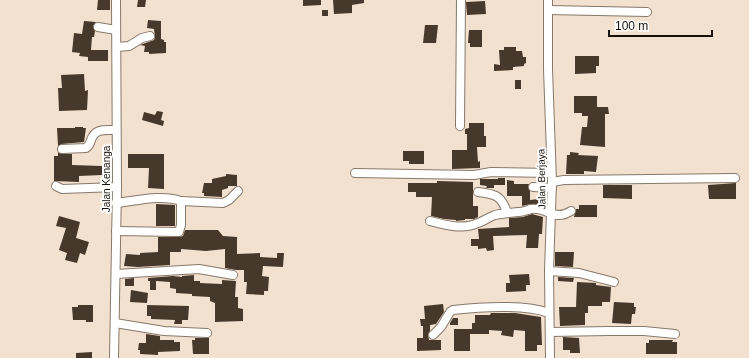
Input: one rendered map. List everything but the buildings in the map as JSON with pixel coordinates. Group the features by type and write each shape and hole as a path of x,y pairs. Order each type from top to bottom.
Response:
{"street":[{"name":"Jalan Kenanga","path":"114,358 117,187 116,0"},
{"path":"460,126 461,0"},
{"name":"Jalan Berjaya","path":"548,0 552,185 549,271 550,358"},
{"path":"548,10 647,12"},
{"path":"98,27 116,30"},
{"path":"117,47 129,46 142,38 150,36"},
{"path":"62,149 89,147 93,134 96,132 116,130"},
{"path":"355,173 474,175 491,172 551,173"},
{"path":"533,188 552,185 564,180 735,178"},
{"path":"56,186 62,189 117,187"},
{"path":"116,204 170,197 181,201 223,203 229,200 238,191"},
{"path":"478,192 495,194 504,204 507,212"},
{"path":"116,231 179,232 181,225 181,201"},
{"path":"430,221 452,226 464,226 477,224 493,216 507,212 520,212 538,209 551,215 566,214 571,211"},
{"path":"116,274 199,269 233,275"},
{"path":"549,271 579,273 614,282"},
{"path":"433,335 441,327 450,312 453,310 500,307 540,310 549,313"},
{"path":"114,323 152,330 208,333"},
{"path":"550,332 609,330 675,334"}]}
